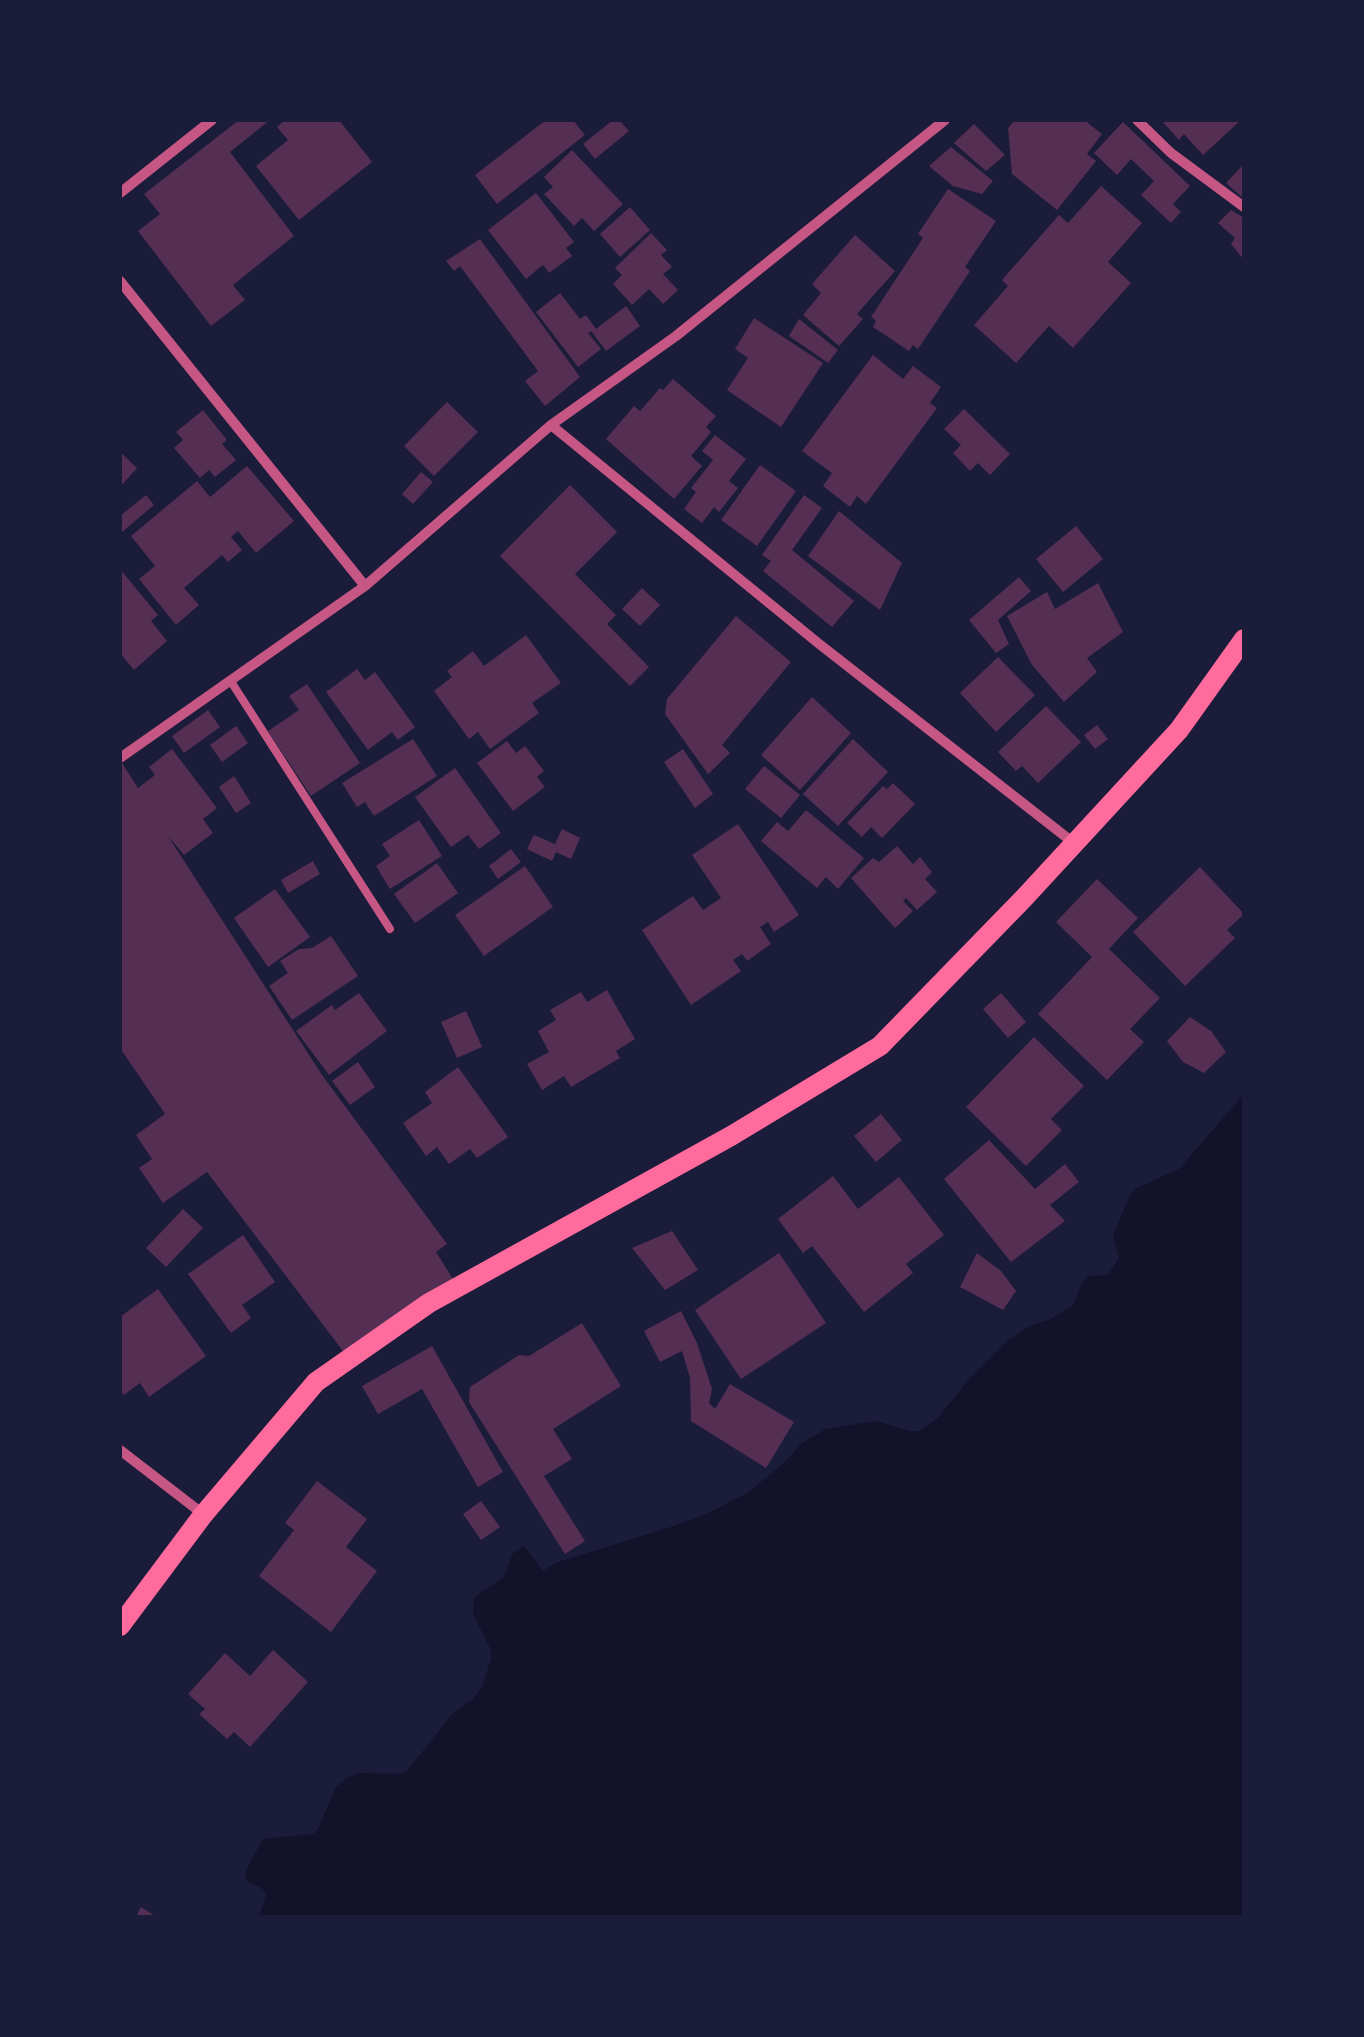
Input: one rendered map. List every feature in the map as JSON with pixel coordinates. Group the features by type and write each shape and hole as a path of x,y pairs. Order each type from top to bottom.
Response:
{"main road":[{"path":"120,1626 203,1515 316,1382 429,1303 731,1136 880,1046 1179,730 1244,639"}],"street":[{"path":"120,194 212,120"},
{"path":"120,758 365,586 551,425 676,336 945,120"},
{"path":"1137,120 1171,152 1244,207"},
{"path":"120,281 365,586"},
{"path":"551,425 1075,844"},
{"path":"120,1450 203,1515"}],"lane":[{"path":"230,680 390,929"}],"shaded area":[{"path":"1244,1094 1244,1917 259,1917 266,1895 245,1876 263,1839 313,1834 336,1787 348,1777 407,1771 452,1714 482,1687 491,1650 473,1614 475,1597 504,1577 513,1553 524,1546 543,1571 555,1563 709,1513 747,1493 802,1443 826,1429 876,1421 919,1431 938,1418 1007,1341 1070,1307 1089,1276 1108,1275 1119,1258 1113,1236 1130,1195 1179,1169"}],"building":[{"path":"239,120 270,120 230,152 294,236 233,285 245,300 211,326 138,231 160,214 144,194"},
{"path":"285,120 339,120 372,162 299,220 256,166 288,140 277,127"},
{"path":"546,120 573,120 585,135 497,204 475,175"},
{"path":"613,120 619,120 629,131 595,159 583,144"},
{"path":"1015,120 1084,120 1102,134 1087,154 1096,161 1057,210 1012,174 1008,128"},
{"path":"1161,120 1241,120 1203,155 1184,134 1179,140"},
{"path":"1123,122 1190,186 1173,204 1181,212 1171,223 1141,195 1154,181 1131,159 1117,175 1094,153"},
{"path":"974,124 1005,155 986,171 954,143"},
{"path":"951,147 993,181 982,194 953,186 929,166"},
{"path":"572,150 623,204 594,231 582,218 574,226 544,194 553,187 544,177"},
{"path":"1244,168 1244,199 1226,183"},
{"path":"1101,186 1142,223 1108,262 1131,283 1073,348 1049,326 1016,363 974,325 1008,286 1002,280 1059,215 1068,223"},
{"path":"948,189 996,221 965,267 970,271 918,349 913,345 909,351 873,327 876,321 871,317 923,238 918,234"},
{"path":"536,193 574,242 566,248 572,256 549,273 543,265 526,279 488,230"},
{"path":"630,207 650,230 620,257 600,234"},
{"path":"1231,210 1244,218 1244,260 1231,244 1235,238 1218,223"},
{"path":"651,233 667,250 661,255 672,267 663,274 678,290 663,304 649,289 632,305 613,284 622,275 615,268"},
{"path":"855,235 895,271 857,314 863,319 839,346 803,315 821,293 812,284"},
{"path":"480,239 580,377 545,406 525,381 538,371 460,266 454,271 446,261"},
{"path":"560,293 580,319 586,315 596,329 626,306 640,326 606,351 591,331 588,333 601,349 578,367 536,312"},
{"path":"754,318 823,363 781,427 727,390 748,358 735,349"},
{"path":"799,319 838,350 828,363 789,336"},
{"path":"873,355 903,379 913,366 941,387 930,403 937,408 866,504 857,496 850,507 823,486 832,473 802,451"},
{"path":"673,379 716,416 706,427 711,432 691,456 702,466 674,499 606,439 634,406 640,411"},
{"path":"447,402 478,432 434,476 404,446"},
{"path":"964,409 1010,454 990,475 978,463 970,471 953,453 961,445 944,429"},
{"path":"203,410 227,440 222,444 236,460 215,477 209,470 200,478 174,448 183,440 176,432"},
{"path":"715,435 746,459 729,481 738,488 719,512 714,507 702,523 684,509 696,492 691,488 713,460 702,451"},
{"path":"120,452 137,468 120,487"},
{"path":"760,465 796,491 757,546 721,520"},
{"path":"247,466 294,521 256,553 238,531 231,537 242,550 228,562 222,555 184,588 199,605 176,625 139,579 155,566 131,536 197,481 210,497"},
{"path":"421,472 433,482 413,504 402,494"},
{"path":"570,485 617,532 575,574 616,615 607,624 649,667 630,686 500,556"},
{"path":"146,495 154,505 122,532 120,516"},
{"path":"804,495 822,508 792,550 854,601 832,627 763,571 771,561 762,555"},
{"path":"839,511 902,563 880,610 808,556"},
{"path":"1076,526 1103,559 1063,592 1036,559"},
{"path":"120,569 158,615 151,621 167,641 134,670 120,653"},
{"path":"1019,577 1031,591 998,620 1009,644 996,653 969,620"},
{"path":"1098,583 1123,632 1087,658 1097,672 1064,702 1032,665 1007,616 1047,592 1055,609"},
{"path":"642,588 660,605 640,626 622,609"},
{"path":"736,616 791,662 722,745 730,753 708,774 665,714 667,699"},
{"path":"526,635 561,683 532,703 539,713 490,749 478,732 469,739 434,691 452,677 447,671 473,651 484,666"},
{"path":"998,657 1035,695 996,732 960,693"},
{"path":"357,669 365,680 375,672 415,727 398,740 392,732 368,750 326,692"},
{"path":"307,684 360,763 311,796 268,731 299,710 289,696"},
{"path":"812,697 851,733 800,790 761,755"},
{"path":"1046,706 1081,742 1038,783 1022,766 1016,771 998,752"},
{"path":"208,710 220,727 184,753 172,736"},
{"path":"1097,725 1108,739 1095,749 1084,735"},
{"path":"236,726 248,743 222,762 210,745"},
{"path":"413,739 437,776 374,816 365,802 357,807 342,783"},
{"path":"853,739 888,772 838,826 803,794"},
{"path":"507,741 516,753 525,746 544,771 537,777 545,787 513,811 477,763"},
{"path":"172,749 217,808 203,819 213,833 184,855 168,836 322,1075 447,1244 436,1252 458,1287 349,1359 207,1172 163,1203 139,1168 152,1159 136,1135 165,1114 120,1048 120,760 138,788 155,775 149,767"},
{"path":"683,749 713,794 695,808 664,762"},
{"path":"764,766 800,795 781,818 745,789"},
{"path":"455,768 501,833 479,849 468,835 451,847 415,797"},
{"path":"234,776 251,803 236,813 219,787"},
{"path":"893,783 915,804 882,838 871,827 862,837 847,823 883,786 887,789"},
{"path":"806,810 864,858 838,889 826,877 817,888 761,841 777,822 788,831"},
{"path":"419,820 442,856 390,889 376,866 390,856 382,844"},
{"path":"738,824 799,915 774,932 768,922 760,927 771,944 747,961 742,954 733,960 741,971 691,1005 642,930 693,896 703,910 721,898 692,855"},
{"path":"562,829 580,838 571,859 556,852 552,861 527,849 534,835 555,844"},
{"path":"897,846 913,864 920,857 932,872 925,879 937,892 917,910 906,898 903,901 913,911 895,928 851,878 873,858 879,862"},
{"path":"511,849 521,862 498,879 489,866"},
{"path":"313,861 320,874 288,893 281,880"},
{"path":"437,863 458,893 415,923 394,894"},
{"path":"525,866 553,907 484,956 455,915"},
{"path":"1200,867 1244,914 1227,930 1235,938 1185,986 1133,932"},
{"path":"1097,879 1138,918 1109,949 1160,998 1130,1029 1144,1042 1107,1080 1038,1014 1092,957 1056,922"},
{"path":"275,889 310,937 268,967 234,918"},
{"path":"331,936 358,976 292,1020 269,986 288,973 280,961"},
{"path":"607,990 635,1039 616,1051 620,1058 571,1087 564,1076 542,1090 527,1064 549,1052 538,1031 556,1020 550,1010 581,992 587,1002"},
{"path":"359,993 387,1031 329,1075 296,1031 332,1005 335,1010"},
{"path":"1001,993 1026,1022 1008,1038 983,1009"},
{"path":"466,1011 482,1047 457,1058 441,1022"},
{"path":"1190,1017 1211,1031 1226,1052 1204,1073 1183,1062 1167,1041"},
{"path":"1034,1037 1084,1086 1051,1119 1062,1130 1026,1166 966,1107"},
{"path":"358,1062 375,1087 350,1105 332,1081"},
{"path":"458,1067 508,1137 477,1158 470,1149 449,1164 437,1147 426,1156 403,1123 432,1103 425,1092"},
{"path":"881,1114 902,1140 876,1162 854,1136"},
{"path":"989,1140 1035,1189 1065,1164 1079,1182 1050,1205 1065,1221 1011,1262 944,1179"},
{"path":"833,1176 858,1209 899,1177 944,1235 906,1264 913,1273 864,1312 812,1246 803,1253 778,1219"},
{"path":"183,1209 203,1228 166,1267 146,1248"},
{"path":"672,1231 698,1270 665,1290 632,1248"},
{"path":"243,1235 275,1282 242,1305 251,1318 231,1333 188,1274"},
{"path":"779,1253 826,1323 741,1379 695,1310"},
{"path":"977,1253 1001,1271 1016,1291 1003,1310 960,1287"},
{"path":"158,1289 206,1356 149,1397 140,1383 124,1395 120,1390 120,1317"},
{"path":"681,1311 697,1343 712,1389 709,1403 715,1409 730,1384 794,1422 766,1468 691,1421 690,1378 682,1351 660,1362 644,1331"},
{"path":"582,1323 621,1386 553,1429 572,1459 544,1476 585,1541 565,1554 469,1402 470,1387 519,1355 529,1356"},
{"path":"432,1346 503,1472 478,1487 422,1389 378,1414 362,1386"},
{"path":"317,1481 367,1519 346,1547 377,1571 331,1632 259,1576 294,1530 285,1523"},
{"path":"481,1501 500,1527 481,1540 463,1514"},
{"path":"273,1650 308,1682 250,1747 234,1732 227,1739 199,1714 205,1709 188,1694 225,1653 250,1676"},
{"path":"141,1907 157,1917 136,1917"}]}
